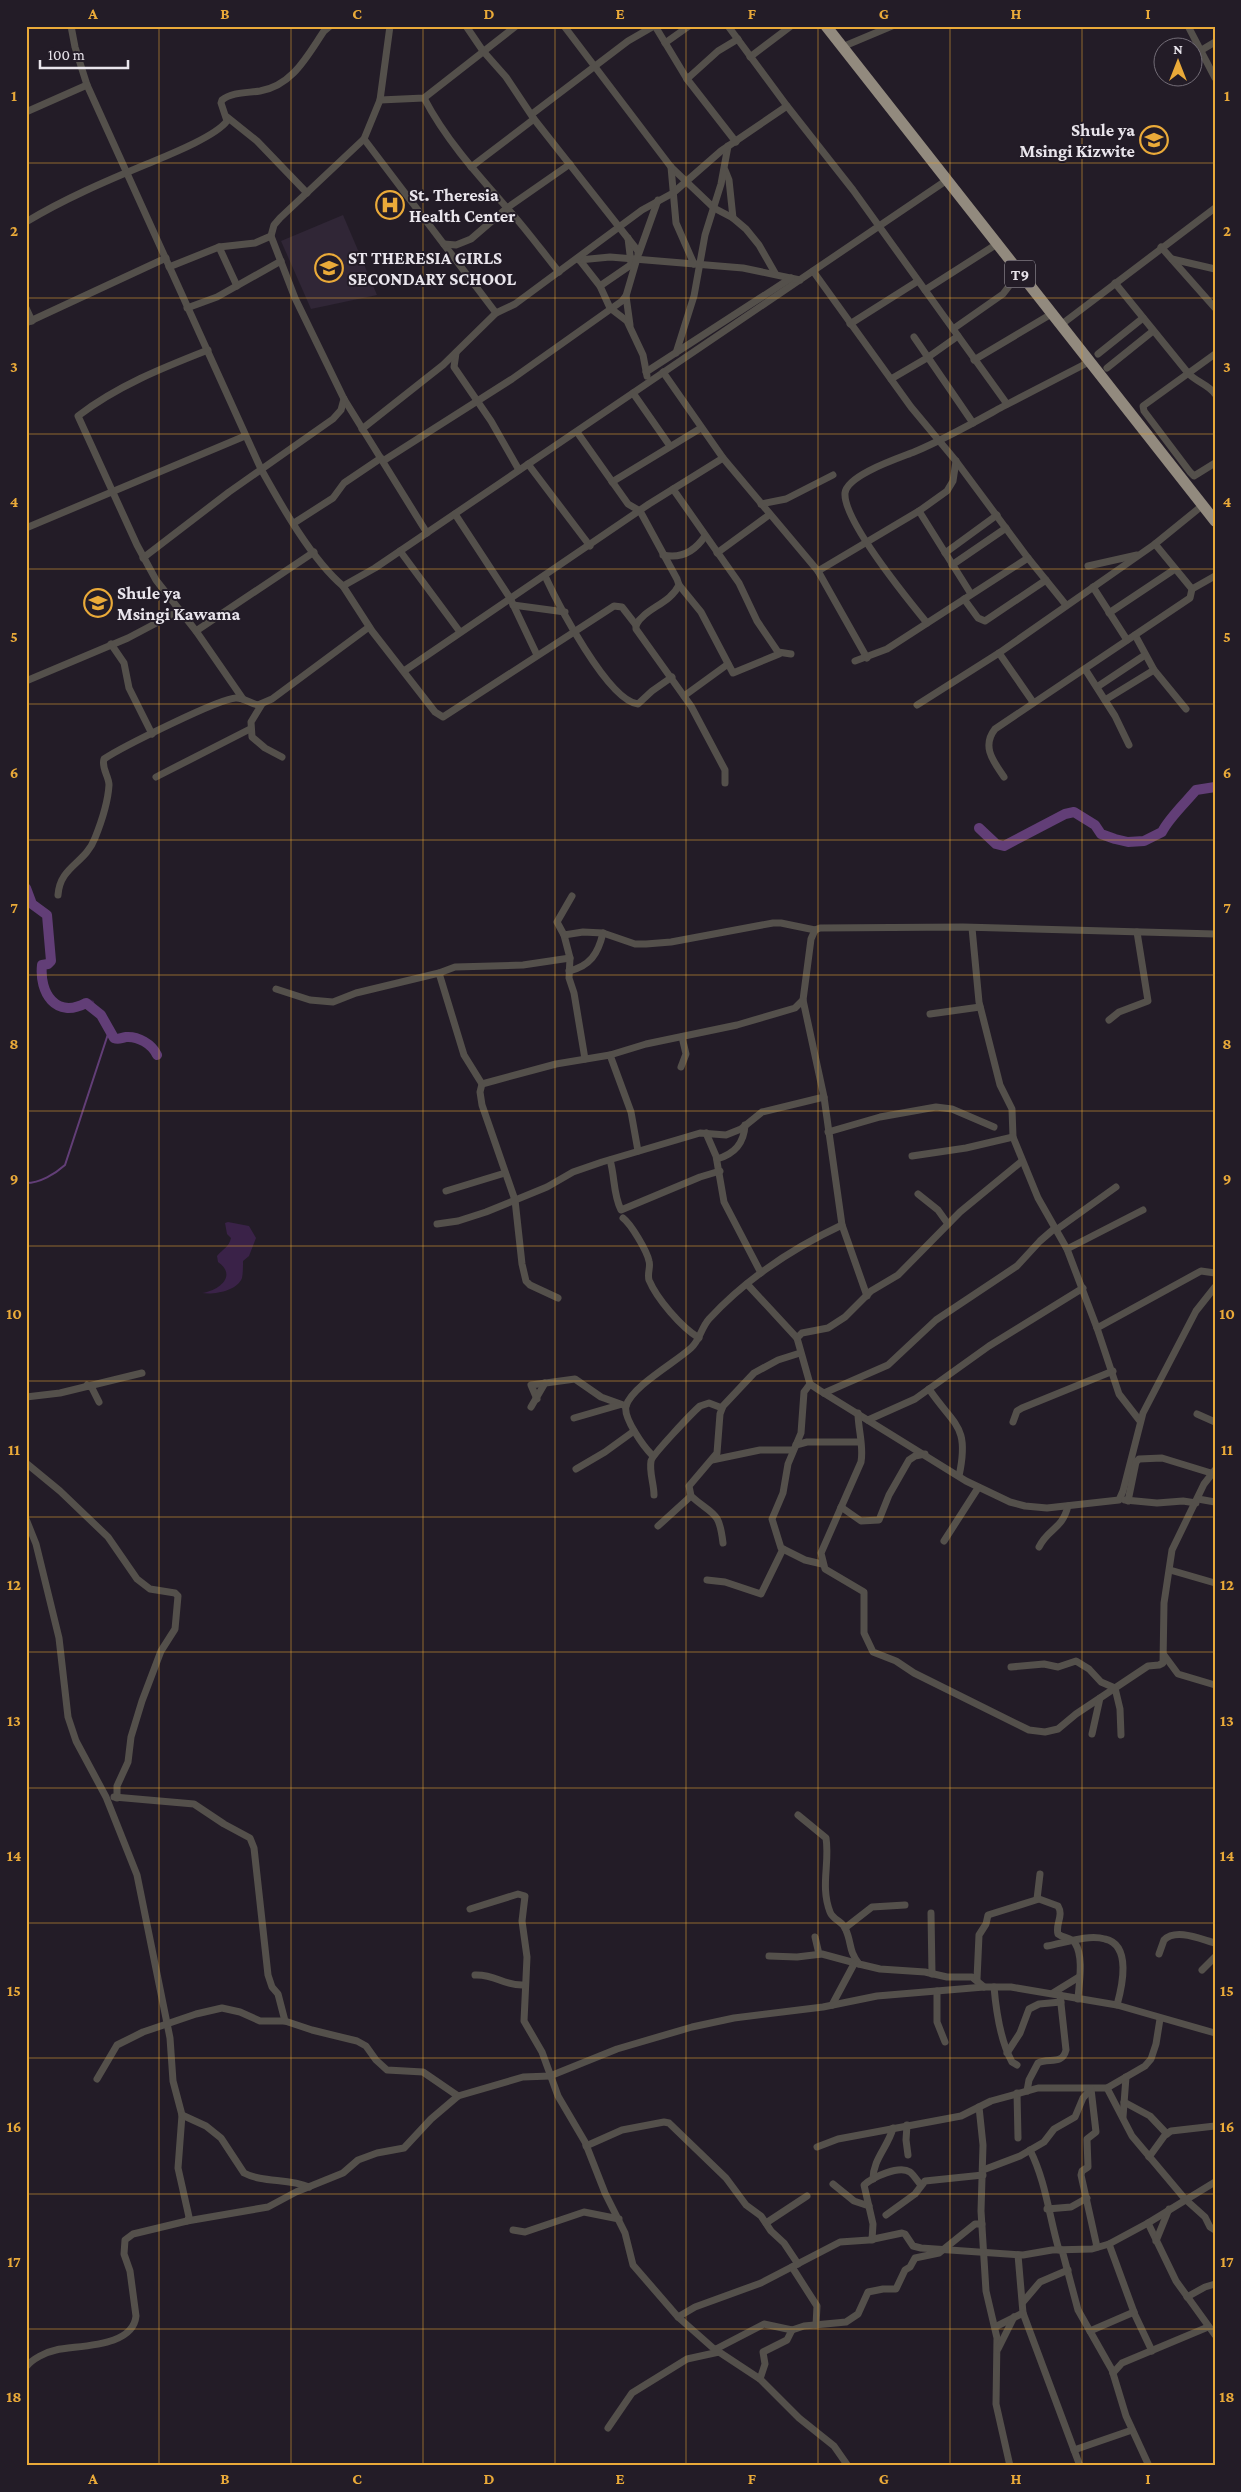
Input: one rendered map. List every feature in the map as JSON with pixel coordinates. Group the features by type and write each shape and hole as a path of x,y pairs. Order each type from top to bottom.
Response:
{"highway":[{"name":"T9","path":"826,26 1019,273 1094,358 1210,512"}],"street":[{"path":"71,26 75,48 87,85 261,469 314,552 335,579 343,586 369,627 435,712 442,717 454,712 574,630 614,606 622,607 636,625 638,633 672,677 684,696 725,770 725,783"},
{"path":"307,192 257,141 227,117 221,103 222,100 232,95 270,88 286,80 330,26"},
{"path":"390,26 380,100 364,139 274,225 271,236 295,298 344,399 427,533"},
{"path":"466,26 608,215 620,226 628,238 634,260"},
{"path":"380,100 424,98 516,26"},
{"path":"564,26 593,67 648,135 671,167 714,208 733,218 753,236 775,273"},
{"path":"471,166 628,40 654,26 687,79 736,142"},
{"path":"665,43 689,26"},
{"path":"728,26 880,226 1007,404"},
{"path":"750,57 791,26"},
{"path":"842,47 892,26"},
{"path":"1188,26 1194,38"},
{"path":"687,79 718,51 738,39"},
{"path":"1204,49 1215,42"},
{"path":"1204,57 1212,69 1215,78"},
{"path":"26,112 87,85"},
{"path":"424,98 444,132 480,180 507,208 559,272"},
{"path":"362,429 443,365 496,314 515,304 579,259 620,226 658,200 674,193 728,146 787,106"},
{"path":"26,222 187,146 220,128 227,121 227,117"},
{"path":"364,139 496,314"},
{"path":"676,354 694,296 697,265 714,208 728,146"},
{"path":"444,244 462,244 507,208 570,164"},
{"path":"671,167 676,223 697,265"},
{"path":"724,168 730,180 733,218"},
{"path":"343,586 352,583 427,533 947,180"},
{"path":"630,328 626,296 634,260 658,200"},
{"path":"1062,324 1215,208"},
{"path":"169,267 219,247 255,243 271,236"},
{"path":"925,290 997,244"},
{"path":"219,247 237,286"},
{"path":"1162,247 1215,308"},
{"path":"591,249 606,257"},
{"path":"579,259 606,257 743,268 775,273 800,280"},
{"path":"26,308 29,322 166,258"},
{"path":"1172,258 1215,269"},
{"path":"579,259 600,286 610,308 625,319 630,328 643,355 647,382"},
{"path":"600,286 634,260"},
{"path":"187,308 237,286 281,261"},
{"path":"813,271 925,425 956,461 1028,558 1066,605"},
{"path":"954,329 1003,294 1019,273"},
{"path":"646,372 676,354 748,304 791,278"},
{"path":"850,324 918,281"},
{"path":"1115,284 1194,380 1210,388 1215,394"},
{"path":"294,523 333,498 344,483 477,402 540,360 626,296"},
{"path":"974,360 1013,339 1053,313"},
{"path":"927,623 889,577 867,542 846,501 846,488 852,480 890,461 940,441 1094,358 1143,318"},
{"path":"1107,368 1153,331"},
{"path":"891,379 927,358 958,336"},
{"path":"914,337 973,423"},
{"path":"208,350 136,380 100,400 78,416 144,558 178,612 196,631 243,699 253,704 262,704 272,699 369,627"},
{"path":"454,368 456,353"},
{"path":"1215,354 1146,403 1144,411 1194,476 1215,463"},
{"path":"443,365 454,368 519,470"},
{"path":"663,372 723,458 818,571 867,658"},
{"path":"633,393 670,446"},
{"path":"144,558 261,469 334,419 341,410 344,399"},
{"path":"334,419 354,416"},
{"path":"612,482 701,428"},
{"path":"577,432 628,504 640,511 679,585 701,612 734,674 779,654 791,654"},
{"path":"26,528 114,493 245,436"},
{"path":"404,671 460,632 512,601 627,519 723,458"},
{"path":"818,571 919,511 947,491 953,481 956,461"},
{"path":"528,464 590,546"},
{"path":"761,504 786,499 834,475"},
{"path":"673,489 739,583 757,621 779,654"},
{"path":"627,519 628,504"},
{"path":"919,511 971,594"},
{"path":"917,705 999,653 1155,544 1210,512"},
{"path":"455,514 512,601 537,655"},
{"path":"717,553 769,515"},
{"path":"945,553 997,515"},
{"path":"952,565 1006,528"},
{"path":"663,555 676,556 691,551 705,536"},
{"path":"1004,777 990,754 988,747 990,737 1002,723 1185,603 1192,595 1192,589 1155,544"},
{"path":"400,551 460,632"},
{"path":"196,631 314,552"},
{"path":"1088,566 1140,555"},
{"path":"855,661 887,649 1028,558"},
{"path":"1109,613 1175,569"},
{"path":"545,576 596,667 634,703 641,702 652,691 672,677"},
{"path":"1192,589 1215,576"},
{"path":"964,599 978,618 985,621 1046,580"},
{"path":"636,625 641,618 670,597 679,585"},
{"path":"1093,588 1127,640"},
{"path":"512,601 565,612"},
{"path":"26,681 178,612"},
{"path":"1135,635 1154,670 1186,709"},
{"path":"111,644 124,663 129,688 152,734"},
{"path":"999,653 1032,702"},
{"path":"1097,687 1145,655"},
{"path":"684,696 728,664"},
{"path":"1085,669 1130,745"},
{"path":"1105,700 1154,670"},
{"path":"58,895 61,878 72,866 81,860 95,839 109,787 104,759 178,720 227,700 243,699"},
{"path":"262,704 252,718 250,729 257,742 282,757"},
{"path":"156,778 250,729"},
{"path":"572,896 557,919 564,935 570,958 568,971 574,992 585,1059"},
{"path":"564,935 583,932 603,933 635,944 672,942 773,923 815,930 826,927 845,926 1215,934"},
{"path":"972,928 980,1007 1000,1085 1012,1108 1012,1137 1042,1206 1067,1249 1098,1328 1122,1400 1140,1421"},
{"path":"815,930 811,939 803,1000 824,1097 842,1226 867,1296"},
{"path":"1109,1020 1119,1012 1148,1001 1137,932"},
{"path":"568,971 590,963 598,950 603,933"},
{"path":"276,989 310,1000 333,1002 356,993 439,973 455,967 523,965 570,958"},
{"path":"439,973 464,1055 482,1084 480,1092 482,1105 515,1200 522,1264 526,1281 530,1285 558,1298"},
{"path":"482,1084 531,1070 610,1055 646,1044 737,1025 796,1008 803,1000"},
{"path":"930,1014 980,1007"},
{"path":"681,1067 686,1054 682,1037"},
{"path":"610,1055 631,1112 638,1151"},
{"path":"437,1224 472,1218 547,1188 574,1172 610,1160 706,1133 726,1136 762,1112 824,1097"},
{"path":"828,1132 880,1117 936,1107 952,1109 994,1127"},
{"path":"717,1159 735,1151 744,1134 745,1125"},
{"path":"706,1133 717,1159 724,1202 761,1273"},
{"path":"912,1156 966,1148 1012,1137"},
{"path":"610,1160 616,1197 621,1210 700,1177 720,1171"},
{"path":"796,1338 802,1333 835,1324 867,1296 898,1275 948,1224 1022,1161"},
{"path":"446,1191 505,1173"},
{"path":"824,1393 888,1365 936,1320 1017,1266 1040,1241 1116,1187"},
{"path":"918,1194 938,1210 948,1224"},
{"path":"1067,1249 1143,1210"},
{"path":"624,1218 646,1252 650,1264 648,1274 655,1289 685,1328 699,1338"},
{"path":"574,1418 623,1405 638,1390 692,1348 707,1321 761,1273 804,1244 842,1226"},
{"path":"1098,1328 1194,1275 1208,1270 1215,1273"},
{"path":"748,1284 796,1338 810,1384 926,1454 978,1488 1024,1506 1047,1508 1119,1500 1215,1502"},
{"path":"1119,1500 1123,1492 1140,1421 1186,1330 1204,1299 1215,1287"},
{"path":"868,1420 903,1405 1019,1326 1083,1288"},
{"path":"723,1543 721,1522 690,1496 688,1489 691,1481 717,1453 722,1408 754,1373 778,1360 800,1353"},
{"path":"1013,1422 1017,1411 1022,1408 1113,1371"},
{"path":"26,1396 60,1393 142,1373"},
{"path":"537,1399 531,1385 575,1379 601,1396 623,1405 634,1431 652,1455"},
{"path":"531,1407 545,1383"},
{"path":"810,1384 804,1392 803,1423 794,1448 783,1493 772,1518 779,1546 806,1560 822,1564 831,1574 864,1592 864,1633 873,1652 896,1661 914,1673 1029,1730 1045,1732 1058,1729 1148,1666 1162,1664 1164,1655 1164,1603 1175,1541 1213,1472 1162,1458 1139,1459 1136,1462 1128,1501"},
{"path":"87,1385 92,1388 99,1402"},
{"path":"929,1389 941,1407 957,1424 964,1446 958,1476"},
{"path":"654,1495 650,1467 652,1455 700,1406 709,1403 722,1408"},
{"path":"822,1564 821,1553 861,1462 862,1452 858,1413"},
{"path":"1197,1414 1215,1422"},
{"path":"576,1469 634,1431"},
{"path":"712,1460 760,1450 794,1448 807,1442 860,1442"},
{"path":"841,1507 861,1521 879,1520 889,1495 909,1460 915,1456 926,1454"},
{"path":"26,1463 60,1491 108,1537 137,1579 150,1589 175,1593 178,1596 175,1629 162,1651 142,1701 131,1738 128,1762 117,1786 117,1798"},
{"path":"944,1541 978,1488"},
{"path":"658,1526 690,1496"},
{"path":"1038,1547 1043,1539 1061,1525 1068,1506"},
{"path":"26,1519 36,1544 59,1638 68,1717 76,1741 106,1797 137,1876 167,2026 173,2081 182,2115 178,2168 189,2217 187,2221"},
{"path":"707,1580 725,1582 761,1594 783,1549"},
{"path":"1170,1570 1215,1583"},
{"path":"1164,1655 1178,1674 1215,1685"},
{"path":"1011,1666 1044,1664 1058,1667 1076,1661 1089,1669 1102,1682 1115,1688"},
{"path":"1115,1688 1120,1708 1121,1734"},
{"path":"1092,1734 1100,1698"},
{"path":"106,1797 194,1804 224,1824 250,1838 254,1848 268,1975 272,1987 278,1994 285,2020"},
{"path":"798,1815 826,1838 828,1854 824,1883 828,1906 832,1917 846,1928 850,1951 856,1964"},
{"path":"1037,1899 1040,1874"},
{"path":"470,1909 518,1894 525,1896 522,1921 527,1957 524,1985 524,2020 542,2052 550,2076 586,2146 605,2193 619,2220 633,2265 678,2317 717,2350 760,2379 799,2418 834,2446 848,2466"},
{"path":"977,1980 979,1935 986,1924 988,1915 1037,1899 1058,1906 1061,1912 1057,1927 1058,1934 1073,1941 1077,1949 1078,1999"},
{"path":"846,1928 872,1907 905,1905"},
{"path":"931,1913 932,1974"},
{"path":"1159,1954 1164,1940 1171,1936 1184,1935 1215,1943"},
{"path":"815,1937 819,1954"},
{"path":"1047,1946 1073,1941 1106,1939 1122,1952 1121,1984 1117,2005"},
{"path":"768,1956 798,1957 819,1954 880,1969 947,1977 972,1977 984,1987"},
{"path":"1202,1970 1215,1957"},
{"path":"832,2005 856,1964"},
{"path":"475,1975 489,1974 509,1984 524,1985"},
{"path":"1007,2053 1020,2033 1029,2009 1058,1997 1079,1977"},
{"path":"994,1987 997,2011 1007,2053 1012,2062 1017,2065"},
{"path":"26,2367 36,2358 55,2350 98,2345 114,2340 133,2325 136,2316 130,2271 124,2254 125,2240 133,2234 187,2221 263,2208 343,2173 358,2160 377,2153 404,2148 431,2119 458,2096 523,2078 550,2076 618,2049 699,2025 734,2018 832,2005 863,1998 994,1987 1026,1988 1058,1997 1117,2005 1160,2019 1215,2033"},
{"path":"937,1991 937,2022 946,2042"},
{"path":"1028,2091 1029,2080 1038,2063 1059,2060 1064,2057 1066,2050 1058,1997"},
{"path":"98,2078 117,2045 143,2032 167,2026 196,2014 222,2008 240,2012 260,2021 285,2020 312,2030 357,2041 366,2046 376,2060 387,2070 423,2072 458,2096"},
{"path":"816,2147 838,2139 961,2116 1017,2093 1048,2087 1107,2088 1145,2066 1151,2059 1156,2044 1160,2019"},
{"path":"1123,2117 1126,2077"},
{"path":"1107,2088 1132,2136 1185,2199 1205,2217 1210,2228 1215,2230"},
{"path":"886,2215 915,2194 921,2185 932,2179 983,2173 1044,2142 1054,2129 1075,2117 1083,2098 1091,2089"},
{"path":"1091,2089 1096,2132 1087,2139 1088,2168 1081,2172 1081,2175 1097,2247"},
{"path":"1017,2093 1018,2138"},
{"path":"1124,2102 1150,2116 1167,2134"},
{"path":"979,2107 983,2145 982,2224 986,2291 995,2327 997,2352 996,2410 1010,2466"},
{"path":"182,2115 206,2126 221,2138 244,2173 251,2176 292,2181 308,2187"},
{"path":"586,2146 622,2130 664,2122 669,2123 723,2174 738,2191 746,2205 761,2216 795,2266 817,2306 816,2325"},
{"path":"907,2125 908,2155"},
{"path":"1149,2157 1167,2134 1190,2128 1215,2126"},
{"path":"873,2179 874,2166 889,2141 893,2128"},
{"path":"1030,2150 1040,2170 1046,2191 1047,2209 1068,2270 1075,2302 1113,2373 1132,2430 1149,2466"},
{"path":"872,2240 873,2227 864,2185 873,2179 901,2170 910,2172 921,2185"},
{"path":"678,2317 695,2307 752,2286 840,2242 872,2240 902,2233 905,2234 912,2246 1018,2255 1061,2250 1082,2250 1109,2244 1148,2223 1169,2208 1215,2182"},
{"path":"833,2184 854,2200 869,2206"},
{"path":"766,2223 806,2196"},
{"path":"1047,2209 1071,2207 1087,2198"},
{"path":"1156,2241 1169,2208"},
{"path":"513,2230 525,2232 584,2212 619,2220"},
{"path":"1148,2223 1166,2263 1215,2335"},
{"path":"608,2428 632,2393 687,2359 717,2350 764,2324 792,2330 849,2320 858,2314 868,2292 883,2289 894,2291 905,2270 910,2267 915,2258 935,2254 945,2249 975,2224 982,2224"},
{"path":"1109,2244 1134,2312 1152,2351"},
{"path":"1018,2255 1023,2313 1080,2466"},
{"path":"1022,2302 1040,2282 1068,2270"},
{"path":"1187,2296 1215,2284"},
{"path":"1090,2331 1134,2312"},
{"path":"995,2327 1023,2313"},
{"path":"997,2352 1014,2317"},
{"path":"1113,2373 1118,2365 1208,2327"},
{"path":"760,2379 765,2364 763,2352 787,2340 792,2330"},
{"path":"1074,2450 1132,2430"}],"shaded area":[{"name":"ST THERESIA GIRLS SECONDARY SCHOOL","path":"343,215 377,295 311,309 281,241"},
{"path":"87,998 94,1001 95,1009 103,1011 103,1016 98,1017 85,1007 71,1009 70,1007 82,1004"},
{"path":"225,1223 249,1226 256,1238 249,1256 243,1261 242,1278 235,1286 225,1291 202,1293 219,1286 226,1277 224,1267 218,1262 217,1256 227,1246 231,1238 227,1234"}],"waterway":[{"path":"979,828 996,844 1004,846 1065,814 1074,812 1095,825 1101,834 1128,842 1144,841 1162,832 1173,816 1196,790 1215,787"},
{"path":"26,888 32,904 47,915 51,961 48,964 42,965 43,985 47,994 58,1005 66,1008 86,1003 101,1015 114,1038 131,1037 140,1039 152,1047 157,1055"},
{"path":"26,1183 47,1177 65,1165 109,1031"}],"place":[{"name":"Shule ya Msingi Kizwite","path":"1154,140"},
{"name":"St. Theresia Health Center","path":"390,205"},
{"name":"ST THERESIA GIRLS SECONDARY SCHOOL","path":"329,268"},
{"name":"Shule ya Msingi Kawama","path":"98,603"}]}
